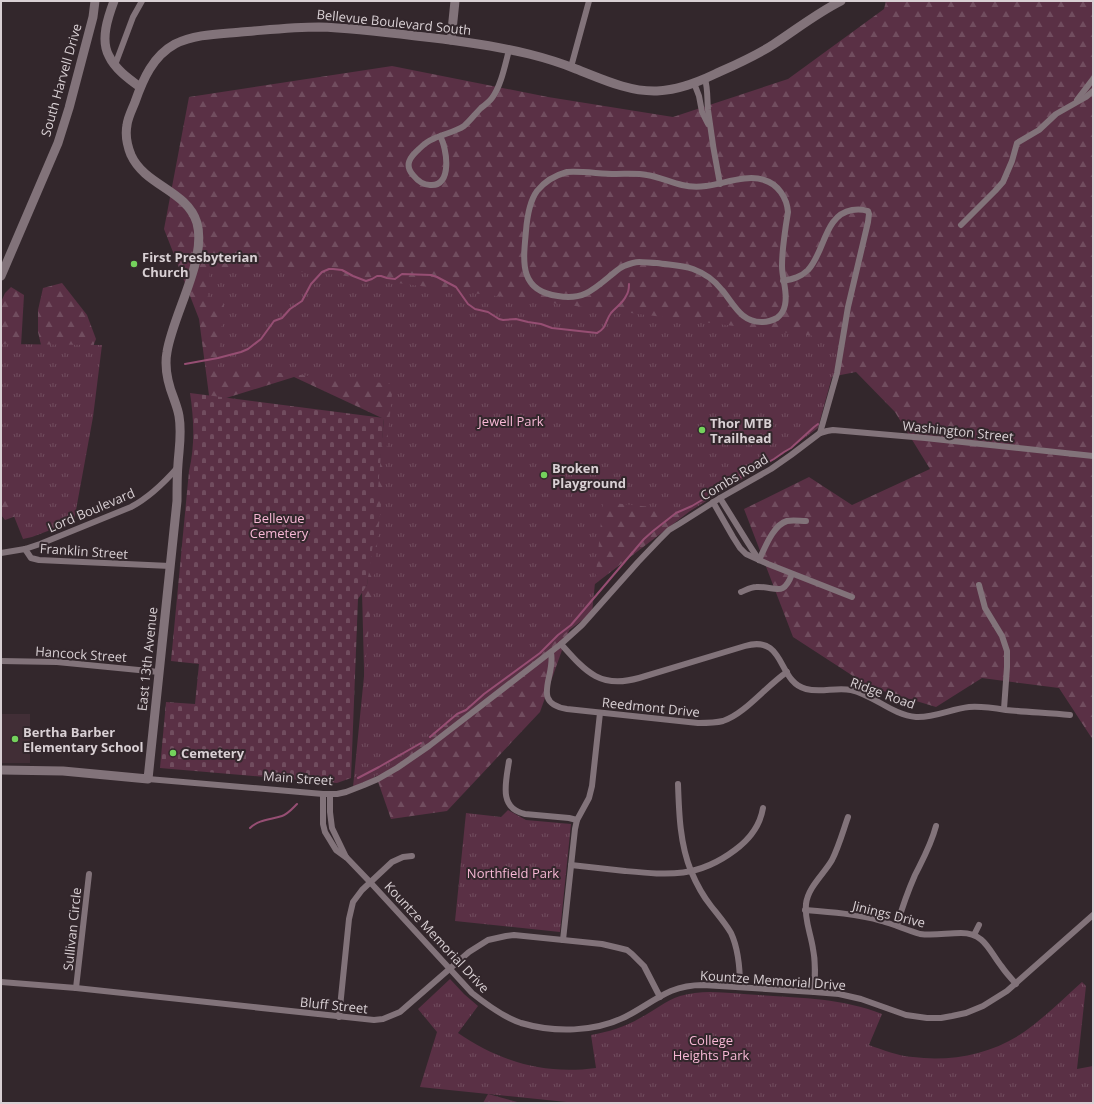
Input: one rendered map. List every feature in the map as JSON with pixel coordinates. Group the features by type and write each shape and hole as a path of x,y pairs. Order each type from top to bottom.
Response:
{"street":[{"name":"South Harvell Drive","path":"1,276 58,143 69,108 93,17 95,1"},
{"path":"114,1 107,23 105,42 108,56 115,65 140,87"},
{"path":"115,65 133,17 142,1"},
{"path":"451,40 455,1"},
{"path":"571,67 589,1"},
{"name":"Bellevue Boulevard South","path":"178,466 181,428 178,410 166,372 166,354 196,260 199,240 198,229 195,219 188,206 146,175 139,168 130,152 126,137 129,116 140,87 150,68 164,52 178,42 204,36 281,28 318,27 364,30 451,40 509,50 532,55 641,90 669,90 681,88 705,79 764,50 814,16 840,1"},
{"path":"440,136 446,155 443,180 436,185 425,185 416,179 408,168 408,163 413,154 426,143 440,136 465,125 492,99 497,90 509,50"},
{"path":"705,79 714,156 720,184"},
{"path":"1074,103 1093,79"},
{"path":"694,83 700,96 702,112 711,129"},
{"path":"961,225 1002,182 1012,161 1017,143 1039,130 1056,114 1086,97 1093,91"},
{"path":"567,172 636,174 653,176 687,186 707,186 720,184 758,178 770,182 776,187 783,196 787,206 788,212 782,261 786,300 784,310 781,315 772,320 757,322 748,320 722,290 711,280 699,272 680,266 641,262 630,264 620,268 589,293 576,297 543,293 533,285 526,273 524,259 527,217 534,195 549,180 556,176 567,172"},
{"path":"783,281 799,277 808,270 813,264 826,235 837,217 842,213 854,209 868,211 868,222 848,307 837,373 820,433"},
{"name":"Washington Street","path":"820,433 834,430 1093,456"},
{"name":"Combs Road","path":"550,653 582,625 659,540 679,524 713,502 791,456 820,433"},
{"name":"Lord Boulevard","path":"25,549 141,502 164,482 178,466"},
{"name":"East 13th Avenue","path":"148,779 177,501 178,466"},
{"path":"720,498 759,560"},
{"path":"713,502 740,548 746,554 792,574 852,597"},
{"path":"759,560 776,528 787,521 806,521"},
{"name":"Franklin Street","path":"1,553 25,549 31,558 39,560 170,566"},
{"path":"741,592 756,587 784,588 789,583 792,574"},
{"path":"979,585 985,608 1002,636 1007,651 1004,710"},
{"name":"Ridge Road","path":"561,644 576,661 590,673 602,679 617,682 624,682 645,677 745,646 756,644 767,646 777,654 791,680 799,687 812,690 851,690 897,712 909,716 929,716 969,707 1070,715"},
{"name":"Reedmont Drive","path":"550,653 552,658 547,692 548,700 554,706 600,713 698,723 717,722 737,713 786,672"},
{"name":"Main Street","path":"1,770 63,771 323,794 341,793 355,789 378,779 397,768 438,740 550,653"},
{"name":"Hancock Street","path":"1,661 57,662 159,672"},
{"path":"563,940 573,839 577,820 589,798 592,786 600,713"},
{"path":"509,761 505,790 507,802 510,807 525,814 577,820"},
{"path":"678,784 681,835 691,871 704,896 726,925 735,943 739,964 740,987"},
{"path":"323,794 323,824 325,832 336,850 347,858"},
{"path":"330,794 332,828 347,858"},
{"path":"571,865 654,874 677,874 691,871 722,859 739,847 757,827 763,808"},
{"path":"814,992 814,958 805,910 811,890 836,851 848,817"},
{"path":"897,926 903,904 927,852 936,826"},
{"path":"339,1017 350,910 353,902 356,896 392,862 403,857 412,856"},
{"name":"Kountze Memorial Drive","path":"347,858 449,969 485,1004 497,1012 521,1023 551,1028 579,1029 606,1024 631,1014 676,989 696,985 814,992 854,997 906,1015 917,1017 937,1018 959,1015 978,1008 998,997 1016,984 1093,915"},
{"name":"Sullivan Circle","path":"76,988 89,874"},
{"name":"Jinings Drive","path":"805,910 858,916 927,935 962,933 974,935"},
{"path":"979,925 974,935 980,938 988,946 1001,966 1016,984"},
{"name":"Bluff Street","path":"1,982 234,1004 374,1020 392,1016 400,1012 480,944 496,937 514,935 602,944 627,950 644,966 660,997"}],"shaded area":[{"name":"Bertha Barber Elementary School","path":"1,714 30,714 30,763 1,763"}],"green space":[{"path":"886,1 1093,1 1093,740 1059,688 982,678 936,707 870,687 793,637 744,509 809,477 852,505 930,469 895,412 856,372 779,387 737,475 582,594 540,712 447,811 391,819 366,747 362,592 367,585 384,419 294,377 210,403 199,319 164,229 189,97 392,66 548,97 673,117 788,79 884,9"},
{"name":"Jewell Park","path":"210,270 316,272 838,339 835,366 818,428 783,454 690,511 603,502 592,613 414,747 407,750 409,751 372,779 353,787 393,384 218,367 224,303 207,301"},
{"path":"62,283 87,315 96,339 90,354 48,375 38,332 38,310 43,288"},
{"path":"11,287 24,295 18,397 19,515 5,520 1,515 1,302 5,293"},
{"path":"1,344 102,345 93,417 74,521 23,539 4,491 1,491"},
{"name":"Bellevue Cemetery","path":"190,393 384,418 374,536 367,585 358,599 351,778 337,783 160,768 166,702 195,704 199,664 171,661 193,442"},
{"name":"Northfield Park","path":"508,810 526,820 571,824 560,932 455,921 466,813 501,817"},
{"name":"College Heights Park","path":"450,979 478,1006 458,1033 490,1052 507,1059 541,1068 559,1070 596,1068 591,1035 622,1027 680,996 699,992 805,998 836,1002 867,1009 882,1014 869,1045 907,1056 942,1058 971,1055 1012,1040 1054,1008 1082,982 1086,986 1077,1069 1093,1066 1093,1103 576,1103 420,1087 437,1032 418,1009"},
{"path":"488,1094 521,1103 483,1103"}],"waterway":[{"path":"185,364 218,358 248,349 261,339 274,321 282,318 290,309 302,301 311,284 322,272 329,269 342,270 366,281 377,276 395,279 402,274 431,275 456,287 468,304 475,309 488,312 499,319 516,319 541,324 552,328 597,333 603,329 611,313 625,298 628,292 629,284"},
{"path":"760,467 791,448 818,424"},
{"path":"430,737 457,714 466,710 484,694 540,653 558,635 571,625 644,539 653,531 676,513 692,506 744,475"},
{"path":"358,778 421,743"},
{"path":"250,828 261,821 284,815 297,804"}],"place":[{"name":"First Presbyterian Church","path":"134,264"},
{"name":"Thor MTB Trailhead","path":"702,430"},
{"name":"Broken Playground","path":"544,475"},
{"name":"Bertha Barber Elementary School","path":"15,739"},
{"name":"Cemetery","path":"173,753"}]}
